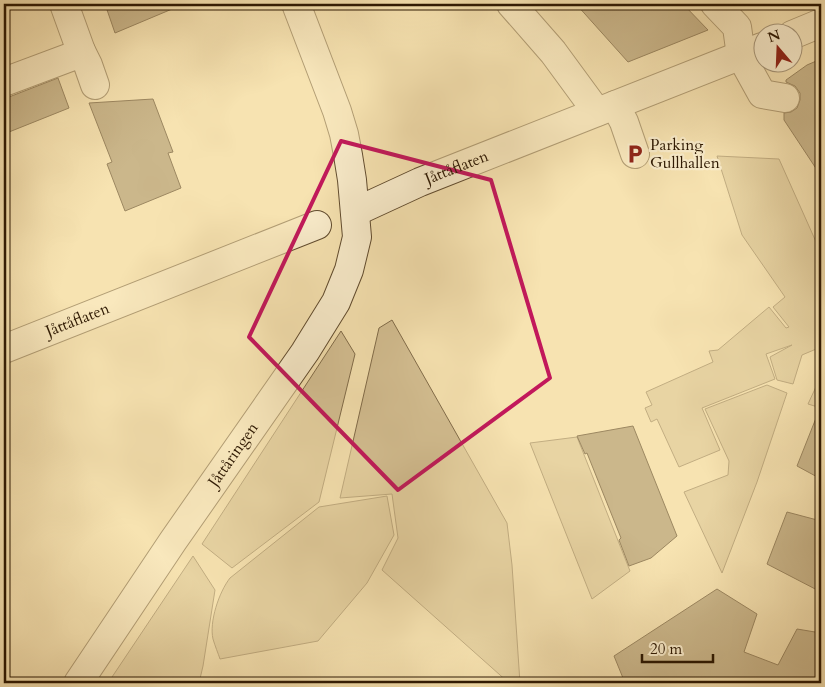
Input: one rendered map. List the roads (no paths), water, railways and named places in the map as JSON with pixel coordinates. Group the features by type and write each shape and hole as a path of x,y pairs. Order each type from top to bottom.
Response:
{"street":[{"path":"64,4 95,85"},
{"path":"296,4 344,134 351,172 355,212"},
{"path":"511,4 606,109 624,122 635,154"},
{"path":"715,4 737,27 752,52"},
{"path":"802,31 821,23"},
{"path":"4,82 76,55 81,51"},
{"name":"Jåttåflaten","path":"355,212 420,182 752,52"},
{"path":"757,72 762,94 785,98"},
{"name":"Jåttåringen","path":"78,683 304,352 336,302 349,270 357,237 355,212"},
{"name":"Jåttåflaten","path":"4,349 317,225"}],"place":[{"name":"Parking Gullhallen","path":"635,154"}]}
